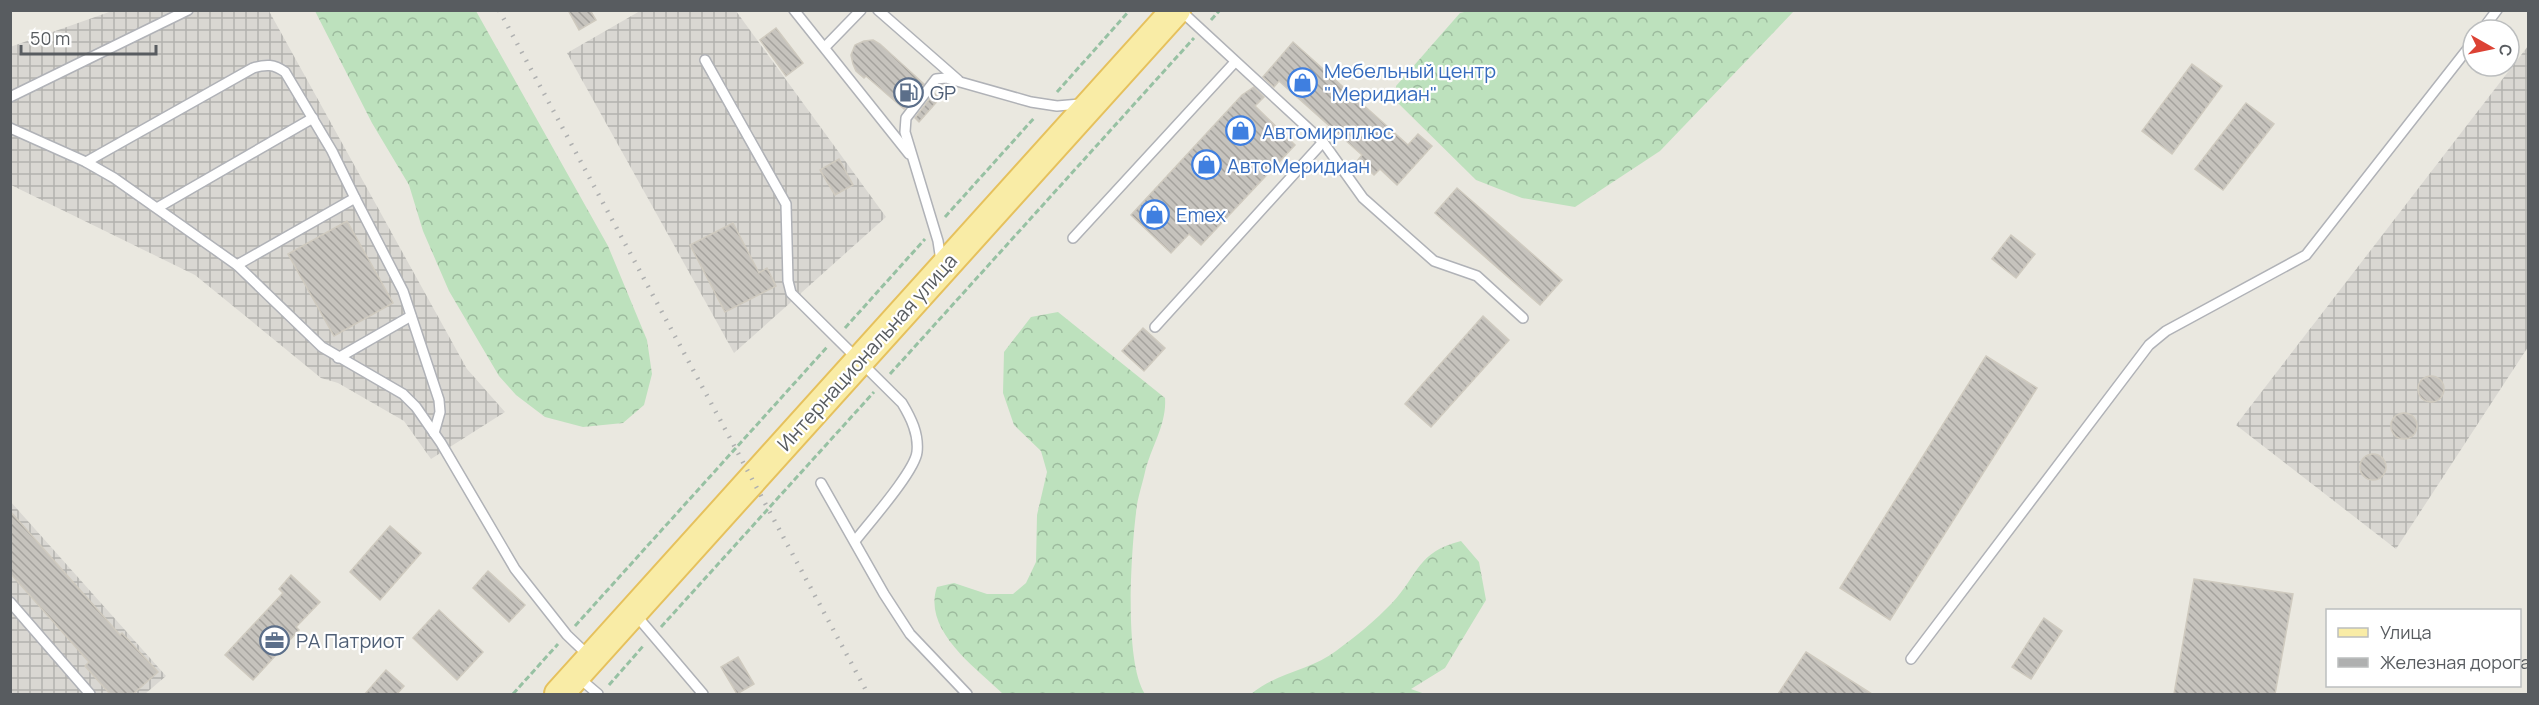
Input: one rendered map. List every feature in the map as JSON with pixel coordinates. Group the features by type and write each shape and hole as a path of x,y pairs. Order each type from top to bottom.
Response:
{"main road":[{"name":"Интернациональная улица","path":"576,676 1092,102 1178,10"}],"lane":[{"path":"10,98 188,10"},
{"path":"794,10 914,160"},
{"path":"825,47 861,10"},
{"path":"878,10 962,83"},
{"path":"1178,10 1323,142 1363,198 1434,261 1477,276 1522,318"},
{"path":"1911,658 2149,345 2166,331 2306,255 2461,57"},
{"path":"705,60 786,204 789,288 795,298 882,383 909,414 914,426 917,454 910,468 855,541"},
{"path":"1073,238 1235,62"},
{"path":"86,162 253,68 266,64 276,66 285,72 313,118 403,291 439,400 440,412 434,433"},
{"path":"942,270 934,229 905,132 906,118 936,80 946,78 1046,105 1069,106 1092,102"},
{"path":"157,208 313,118"},
{"path":"10,128 86,162 157,208 237,266 322,347 403,394 434,433 515,569 567,635 576,676 598,694"},
{"path":"1155,327 1323,142"},
{"path":"237,266 355,198"},
{"path":"338,358 411,316"},
{"path":"821,483 884,594 910,634 967,694"},
{"path":"10,602 90,694"},
{"path":"633,612 703,694"},
{"path":"74,694 82,687"}],"path":[{"path":"513,694 1131,10"},
{"path":"608,686 1220,10"}],"shaded area":[{"path":"112,11 269,11 467,369 505,412 431,459 404,421 338,383 321,378 195,275 11,185 10,47"},
{"path":"640,11 736,11 886,217 734,353 567,53"},
{"path":"2528,46 2528,347 2396,549 2236,425 2503,78 2521,78 2521,55"},
{"path":"10,501 166,676 145,694 11,694"}],"green space":[{"path":"1473,10 1794,11 1660,151 1575,207 1522,198 1476,180 1397,102 1396,86 1460,13"},
{"path":"315,11 476,11 608,246 647,340 652,374 644,405 623,423 583,427 545,417 516,395 499,376 449,291 423,231 409,185 372,123"},
{"path":"1058,312 1165,398 1164,417 1137,503 1132,554 1131,606 1134,658 1138,679 1145,694 1003,694 954,647 937,618 934,603 937,587 954,583 987,594 1013,594 1026,583 1036,562 1037,515 1047,472 1041,451 1014,425 1003,393 1004,352 1031,317"},
{"path":"1461,541 1479,562 1486,600 1445,668 1411,689 1425,694 1251,694 1271,681 1316,663 1336,651 1392,603 1427,558 1435,551"}],"building":[{"path":"568,10 590,10 596,20 579,30"},
{"path":"776,28 803,63 786,76 760,40"},
{"path":"873,40 924,84 904,109 866,76 864,78 856,71 851,55 855,45"},
{"path":"1293,42 1408,145 1418,134 1432,146 1397,185 1380,169 1374,175 1358,160 1362,155 1279,81 1274,87 1263,77"},
{"path":"2192,64 2222,86 2172,154 2142,131"},
{"path":"1254,87 1264,97 1255,106 1295,145 1201,245 1189,234 1171,253 1131,215 1242,95"},
{"path":"934,93 940,98 919,122 915,118"},
{"path":"2246,103 2274,124 2223,190 2195,169"},
{"path":"839,159 853,185 835,195 820,170"},
{"path":"1457,188 1562,280 1540,305 1435,213"},
{"path":"347,221 393,303 334,336 288,254"},
{"path":"733,223 759,273 767,268 776,286 725,312 690,245"},
{"path":"2011,235 2035,254 2016,278 1992,259"},
{"path":"1483,316 1509,340 1431,427 1405,404"},
{"path":"1143,328 1165,348 1144,371 1122,351"},
{"path":"1986,356 2037,388 1890,620 1840,588"},
{"path":"2431,376 2440,380 2444,389 2440,398 2431,402 2422,398 2418,389 2422,380"},
{"path":"2404,413 2413,417 2417,426 2413,435 2404,439 2395,435 2391,426 2395,417"},
{"path":"2373,454 2382,458 2386,467 2382,476 2373,480 2364,476 2360,467 2364,458"},
{"path":"10,511 120,635 122,633 158,672 133,694 110,694 85,666 89,662 10,573"},
{"path":"390,526 421,553 380,600 350,572"},
{"path":"488,571 525,605 509,622 473,588"},
{"path":"291,575 320,602 296,627 299,630 253,680 225,655 283,593 279,589"},
{"path":"2194,579 2293,594 2275,694 2174,694"},
{"path":"439,610 483,652 457,680 413,638"},
{"path":"2044,618 2062,631 2031,679 2012,667"},
{"path":"1806,652 1872,694 1778,694"},
{"path":"738,657 754,684 737,694 721,667"},
{"path":"386,670 404,686 397,694 365,694"}],"railway":[{"path":"499,10 868,694"}],"place":[{"name":"Мебельный центр \"Меридиан\"","path":"1303,82"},
{"name":"GP","path":"909,92"},
{"name":"Автомирплюс","path":"1241,131"},
{"name":"АвтоМеридиан","path":"1206,165"},
{"name":"Emex","path":"1155,214"},
{"name":"РА Патриот","path":"275,640"}]}
